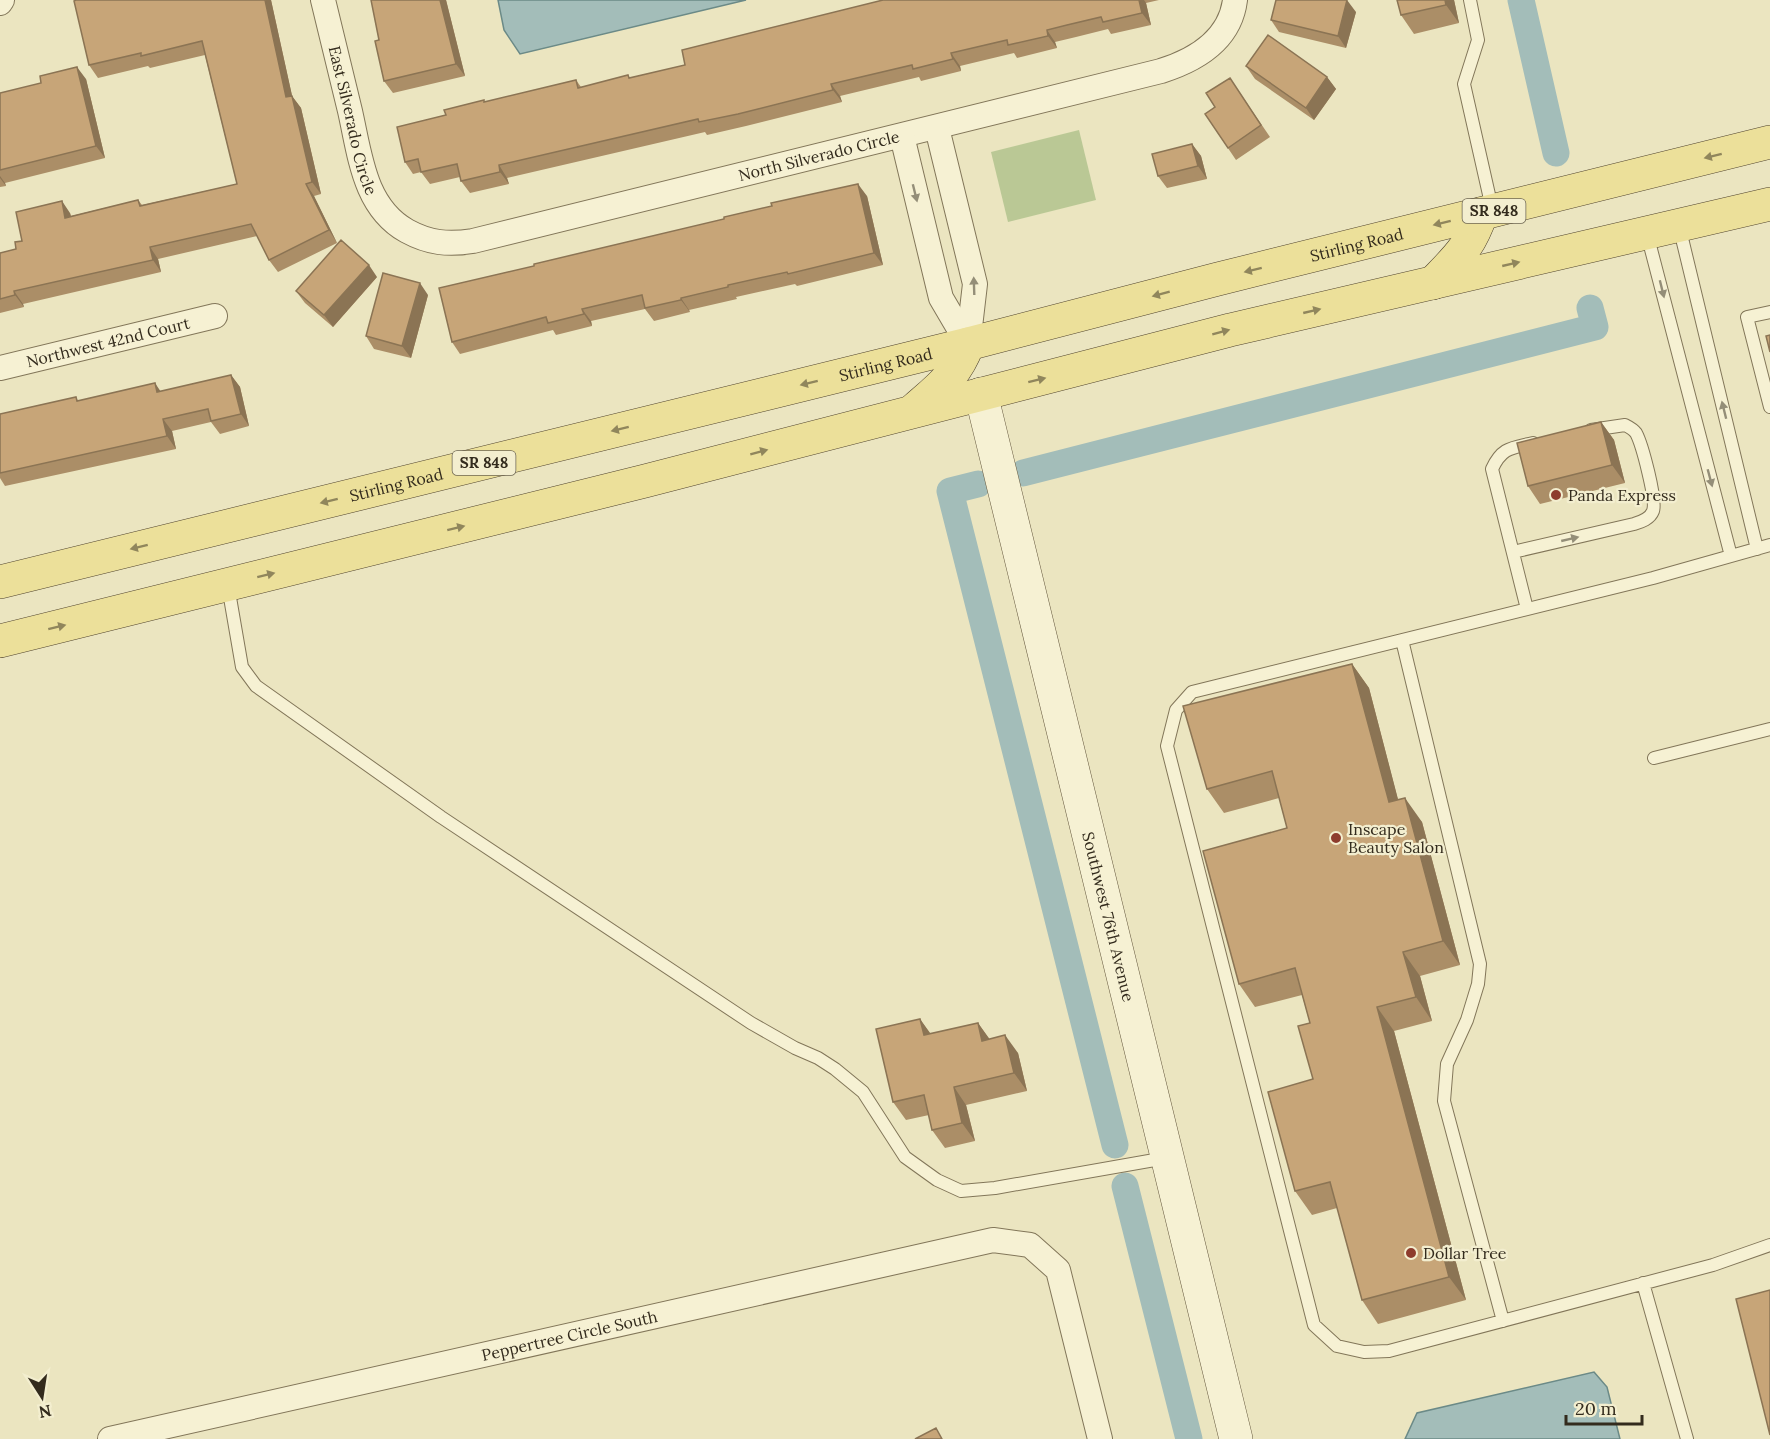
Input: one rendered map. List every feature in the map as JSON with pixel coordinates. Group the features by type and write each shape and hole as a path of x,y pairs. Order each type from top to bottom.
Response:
{"main road":[{"name":"Stirling Road","path":"0,582 968,344 1218,279 1770,142"},
{"path":"0,641 645,481 1230,330 1770,204"},
{"path":"1433,283 1464,252 1487,212"},
{"path":"912,412 952,376 962,361 968,344"}],"street":[{"name":"East Silverado Circle","path":"323,0 365,174 377,203 394,222 404,229"},
{"name":"North Silverado Circle","path":"404,229 429,241 441,243 473,241 937,128 1178,66 1205,51 1224,31 1235,0"},
{"path":"937,128 975,284 968,344"},
{"path":"902,136 941,298 968,344"},
{"name":"Northwest 42nd Court","path":"0,368 215,316"},
{"name":"Southwest 76th Avenue","path":"981,394 1236,1439"},
{"name":"Peppertree Circle South","path":"110,1439 993,1240 1030,1245 1058,1270 1100,1439"}],"lane":[{"path":"1470,0 1478,40 1464,84 1487,212"},
{"path":"1679,225 1757,549"},
{"path":"1647,232 1731,556"},
{"path":"1770,312 1747,317 1770,407"},
{"path":"1513,552 1645,521 1653,512 1654,500 1640,442 1634,431 1624,425 1576,434"},
{"path":"1527,609 1492,469 1498,457 1508,449 1542,441"},
{"path":"1770,545 1653,578 1192,692 1176,710 1167,746 1314,1325 1336,1346 1364,1352 1389,1351 1713,1265 1770,1245"},
{"path":"227,585 242,667 256,686 441,817 750,1023 835,1069 863,1092 905,1157 937,1180 961,1191 995,1188 1167,1158"},
{"path":"1402,640 1480,964 1473,1002 1447,1064 1444,1101 1503,1321"},
{"path":"1654,758 1770,729"},
{"path":"1643,1283 1687,1439"}],"green space":[{"path":"1079,130 1096,200 1008,222 991,152"}],"water":[{"path":"498,0 746,0 520,54 504,30"},
{"path":"1594,1372 1607,1387 1620,1439 1405,1439 1417,1413"}],"building":[{"path":"265,0 286,97 292,96 312,182 306,184 329,230 269,260 251,224 150,247 153,260 14,291 15,295 0,299 0,253 16,249 15,242 22,241 16,212 62,201 65,218 138,200 140,206 237,184 202,41 141,56 141,53 89,65 74,1"},
{"path":"371,0 440,0 456,64 384,81 375,41 379,40"},
{"path":"883,0 1139,0 1142,13 1103,22 1101,17 1047,30 1048,36 1008,45 1007,40 951,53 953,59 913,69 912,65 831,84 833,90 738,114 699,122 698,119 499,165 500,172 461,181 457,164 421,172 418,159 405,162 397,127 446,115 444,110 576,80 578,88 628,75 629,78 685,65 682,50"},
{"path":"1276,0 1347,0 1338,36 1271,20"},
{"path":"1397,0 1445,0 1446,5 1401,15"},
{"path":"1268,35 1327,77 1306,108 1246,66"},
{"path":"77,67 96,146 0,170 0,93 41,83 40,76"},
{"path":"1230,78 1261,125 1228,148 1205,114 1215,107 1206,93"},
{"path":"1192,144 1198,166 1158,176 1152,154"},
{"path":"858,184 874,253 788,274 787,272 728,285 728,287 645,308 642,295 582,309 584,314 548,323 546,317 452,342 439,288 724,219 724,217 772,206 771,203"},
{"path":"341,240 369,265 324,315 296,291"},
{"path":"383,273 420,283 402,346 366,336"},
{"path":"1770,335 1770,352 1766,336"},
{"path":"231,375 241,414 211,421 208,409 163,419 167,436 0,473 0,414 76,397 77,401 155,383 157,392"},
{"path":"1601,422 1612,465 1528,486 1517,443"},
{"path":"1352,664 1389,802 1405,798 1443,941 1403,952 1416,997 1377,1007 1449,1277 1362,1300 1330,1182 1295,1191 1268,1092 1313,1079 1298,1026 1310,1023 1295,968 1239,984 1203,851 1287,828 1272,771 1207,789 1183,706"},
{"path":"920,1019 924,1035 978,1023 982,1041 1005,1035 1014,1073 954,1087 962,1123 932,1130 924,1095 893,1102 876,1029"},
{"path":"1770,1290 1770,1435 1736,1299"},
{"path":"936,1428 942,1439 915,1439"}],"waterway":[{"path":"1521,0 1556,153"},
{"path":"1023,473 1595,327 1590,308"},
{"path":"978,484 950,491 1115,1145"},
{"path":"1125,1186 1189,1439"}],"place":[{"name":"Panda Express","path":"1556,495"},
{"name":"Inscape Beauty Salon","path":"1336,838"},
{"name":"Dollar Tree","path":"1411,1253"}]}
